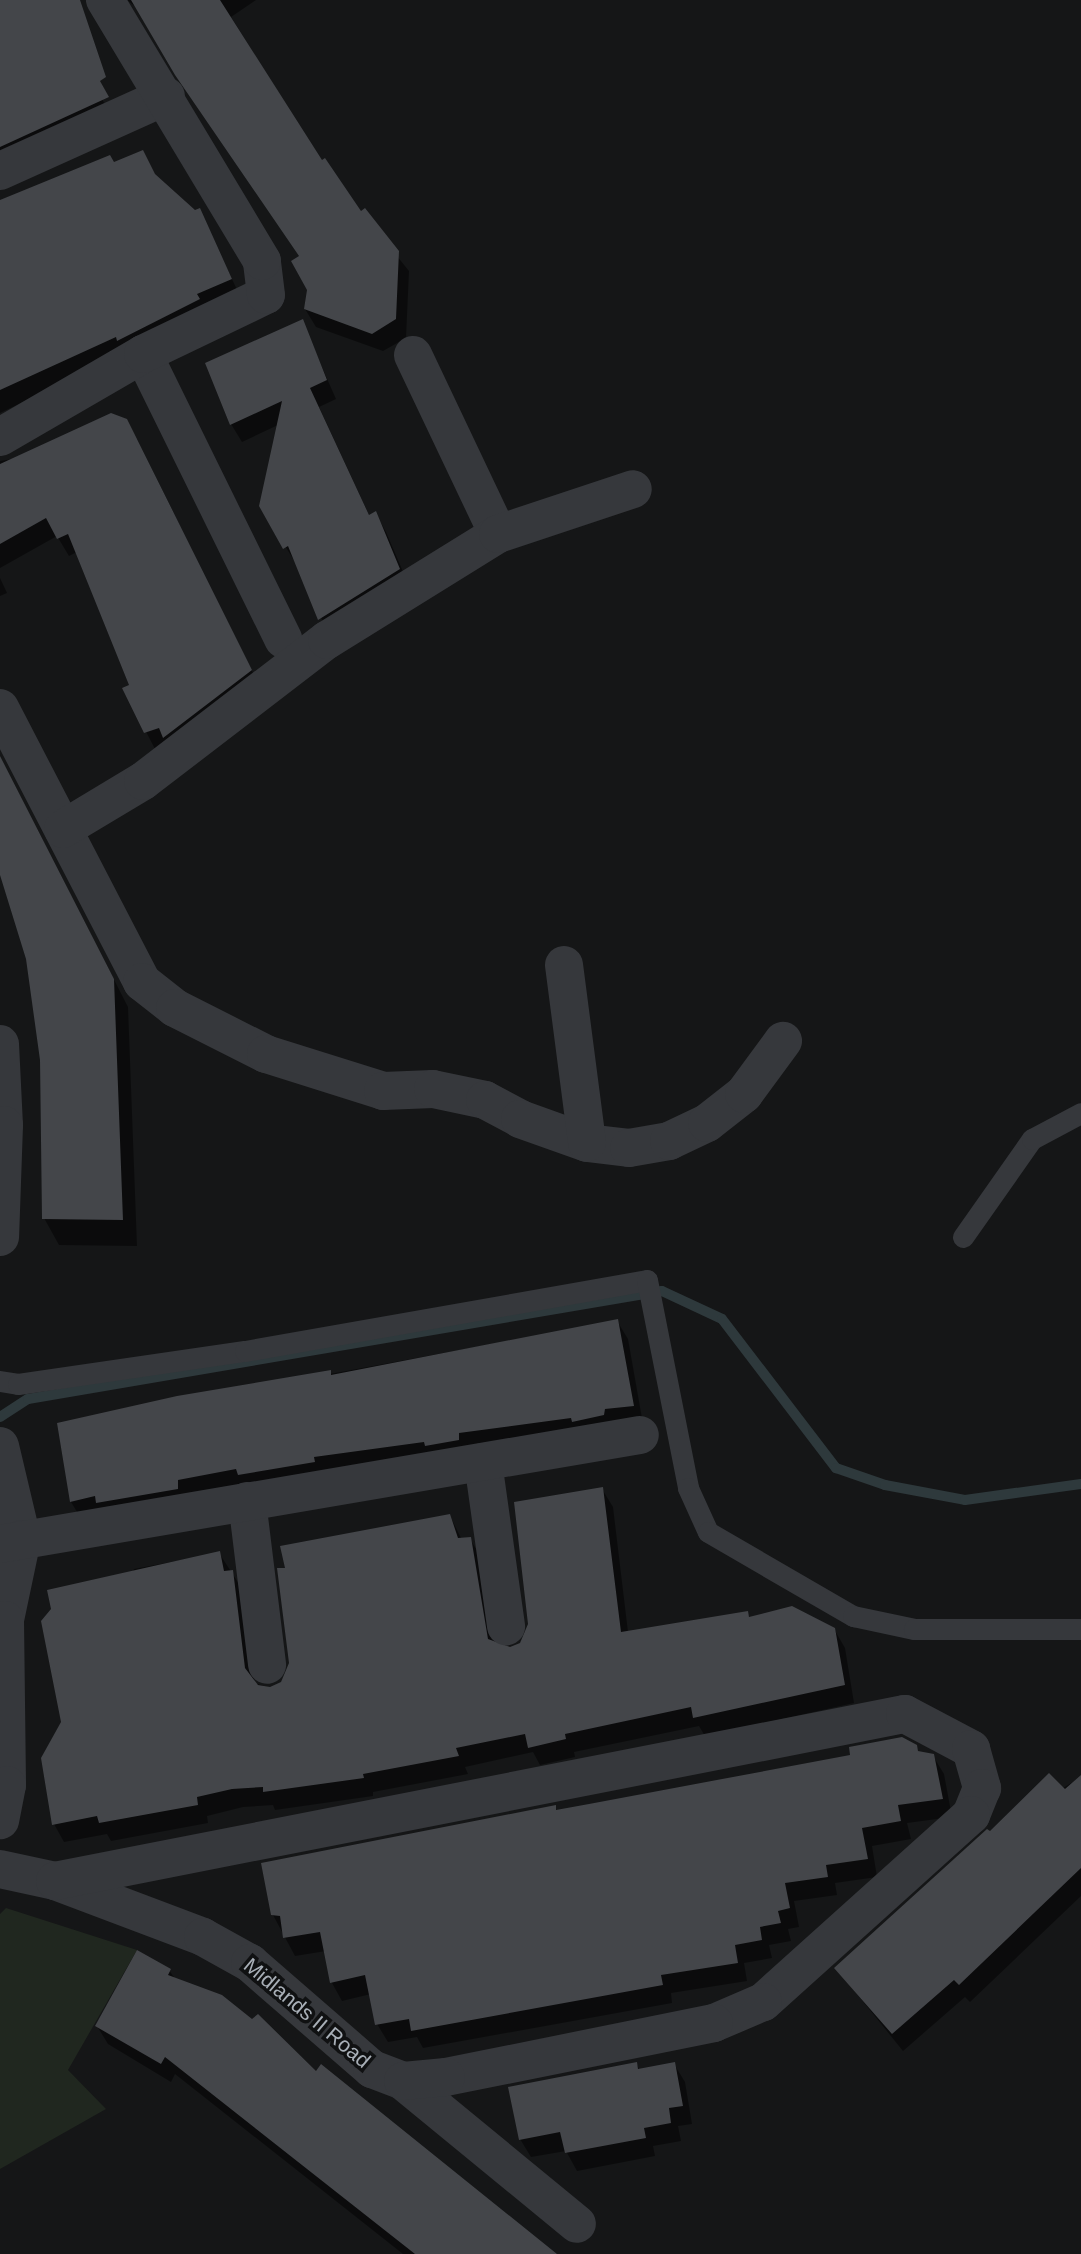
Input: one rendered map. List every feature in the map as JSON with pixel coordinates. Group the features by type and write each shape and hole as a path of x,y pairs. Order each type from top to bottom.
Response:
{"street":[{"path":"0,436 143,354 266,295 262,261 166,96 105,0"},
{"path":"0,171 166,96"},
{"path":"143,354 283,639"},
{"path":"413,355 498,534"},
{"path":"63,829 143,781 327,639 498,534 633,489"},
{"path":"0,708 142,982 175,1008 217,1032 324,1075 383,1091 433,1089 485,1100 520,1119 587,1143 629,1148 670,1141 707,1123 744,1094 783,1041"},
{"path":"564,965 587,1143"},
{"path":"0,1044 4,1125 0,1237"},
{"path":"11,1541 640,1435"},
{"path":"0,1820 7,1785 3,1612 11,1541 1,1447"},
{"path":"483,1462 506,1626"},
{"path":"247,1501 267,1665"},
{"path":"55,1881 905,1714 971,1749 982,1788 971,1815 763,2002 714,2022 446,2077 403,2081"},
{"name":"Midlands II Road","path":"0,1869 55,1881 203,1937 250,1963 372,2069 403,2081 577,2224"}],"lane":[{"path":"963,1237 1032,1139 1081,1113"},
{"path":"0,1381 18,1384 232,1353 647,1280 688,1488 708,1532 853,1616 914,1629 1081,1629"}],"shaded area":[{"path":"6,1908 137,1950 68,2070 106,2109 0,2169 0,1914"}],"building":[{"path":"0,0 80,0 106,77 100,81 109,97 0,147"},
{"path":"131,0 220,0 322,160 325,158 361,211 365,208 399,251 396,319 372,334 304,309 307,290 291,261 299,256 175,75"},
{"path":"143,150 155,174 195,210 200,208 232,279 197,294 200,299 117,341 116,337 0,390 0,200 110,155 114,162"},
{"path":"303,319 327,380 310,388 369,515 376,511 400,569 318,620 288,546 283,549 259,506 282,401 230,425 205,363"},
{"path":"111,413 127,419 252,670 163,738 159,728 144,733 122,688 129,685 68,534 57,539 46,518 0,544 0,464"},
{"path":"0,756 114,979 123,1220 42,1219 40,1060 26,959 0,875"},
{"path":"618,1319 634,1406 605,1409 604,1415 572,1422 571,1418 459,1433 459,1440 314,1457 315,1462 238,1475 236,1469 178,1480 178,1489 96,1503 95,1496 70,1502 57,1423 177,1396 331,1370 331,1375"},
{"path":"603,1487 621,1632 748,1611 749,1617 792,1606 835,1628 845,1685 693,1718 691,1707 565,1734 566,1739 528,1748 525,1734 456,1748 459,1756 363,1774 364,1778 263,1792 263,1787 232,1789 197,1797 198,1805 99,1823 97,1816 52,1825 41,1758 61,1722 41,1621 51,1609 47,1590 220,1551 224,1571 233,1570 245,1668 258,1685 270,1687 281,1682 289,1663 277,1568 285,1568 280,1546 450,1514 458,1538 471,1537 488,1639 510,1647 520,1643 528,1624 514,1502"},
{"path":"902,1737 917,1745 918,1751 934,1754 943,1799 898,1805 901,1821 862,1828 868,1859 826,1865 828,1877 785,1883 790,1908 778,1911 781,1923 760,1927 762,1940 735,1945 738,1963 661,1975 663,1985 411,2031 409,2019 375,2025 365,1975 330,1983 320,1932 283,1938 280,1916 271,1915 261,1863 556,1805 556,1810 850,1755 849,1747"},
{"path":"1049,1773 1065,1789 1081,1775 1081,1868 959,1985 954,1980 892,2034 834,1968 987,1829 990,1831"},
{"path":"137,1950 171,1969 168,1975 222,1995 252,2019 258,2014 316,2071 321,2064 557,2254 415,2254 165,2057 161,2064 95,2026"},
{"path":"637,2062 638,2069 675,2062 683,2106 669,2108 671,2123 644,2128 646,2138 565,2153 560,2132 519,2140 508,2087"}],"waterway":[{"path":"0,1417 28,1399 662,1291 722,1319 836,1468 885,1485 965,1500 1081,1484"}]}
